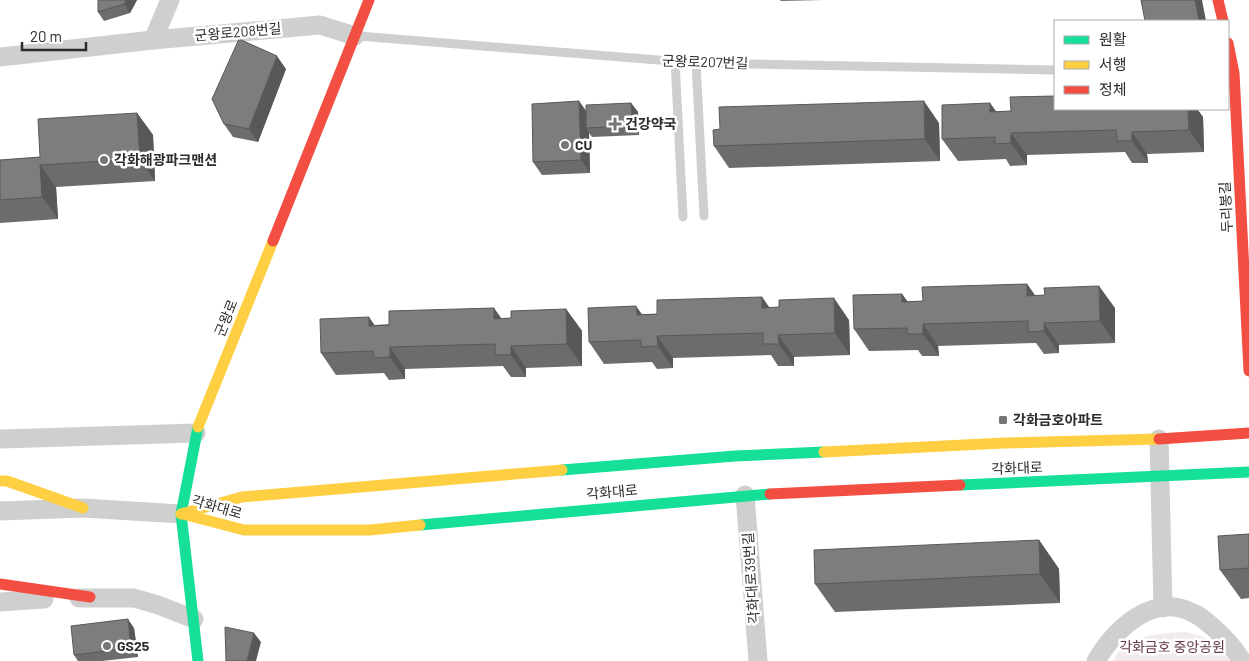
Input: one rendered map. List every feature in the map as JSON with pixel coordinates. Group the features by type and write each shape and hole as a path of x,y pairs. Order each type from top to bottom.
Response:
{"main road":[{"name":"군왕로","path":"198,661 182,514 196,432 369,0"},
{"path":"1218,0 1223,20"},
{"name":"두리봉길","path":"1229,47 1235,73 1249,371"},
{"name":"각화대로","path":"182,514 242,497 735,456 1020,442 1159,439 1249,432"},
{"name":"각화대로","path":"182,514 244,530 370,530 745,495 1249,472"},
{"path":"0,481 7,481 83,508"},
{"path":"0,584 90,597"}],"street":[{"path":"153,40 170,0"},
{"name":"군왕로208번길","path":"0,57 153,40 320,25 355,36"},
{"path":"2,434 196,432"},
{"path":"1159,439 1163,608"},
{"name":"각화대로39번길","path":"745,495 758,661"},
{"path":"0,511 83,508 182,514"},
{"path":"0,602 90,597 134,598 194,619"},
{"path":"1096,661 1112,639 1129,622 1153,608 1175,607 1193,612 1225,638 1242,661"}],"lane":[{"name":"군왕로207번길","path":"355,36 675,61 1054,70"},
{"path":"675,61 683,217"},
{"path":"696,62 704,216"}],"green space":[{"name":"각화금호 중앙공원","path":"1185,632 1206,638 1222,650 1232,661 1113,661 1119,652 1134,641 1165,633"}],"building":[{"path":"98,0 126,0 124,4 98,12"},
{"path":"1141,0 1195,0 1199,20 1145,20"},
{"path":"239,39 277,56 249,129 224,124 212,99"},
{"path":"1054,96 1054,110 1188,110 1189,130 1132,132 1132,141 1117,141 1116,130 1011,133 1011,143 995,144 995,137 942,139 942,105 990,103 990,112 1011,111 1010,97"},
{"name":"CU","path":"579,101 581,160 533,162 532,104"},
{"path":"924,101 925,139 714,146 713,130 720,129 719,107"},
{"path":"631,103 633,126 586,128 586,105"},
{"path":"137,113 140,159 40,165 42,197 0,200 0,160 40,157 38,119"},
{"path":"1027,284 1027,296 1045,295 1044,288 1099,286 1100,321 1044,323 1044,331 1028,332 1028,321 923,324 923,334 907,334 907,328 854,329 853,295 902,294 902,302 923,301 922,287"},
{"path":"762,297 762,308 779,307 779,300 834,298 835,333 778,335 779,344 763,344 763,333 657,336 658,346 641,347 641,340 589,342 588,308 636,306 637,315 657,314 657,300"},
{"path":"494,308 494,319 511,318 511,311 566,309 567,344 511,346 511,355 495,355 495,344 390,347 390,357 374,358 373,351 321,353 320,319 369,317 369,326 389,325 389,311"},
{"path":"1249,534 1249,568 1220,570 1218,536"},
{"path":"1039,540 1040,574 815,584 814,550"},
{"name":"GS25","path":"128,619 131,648 74,655 71,626"},
{"path":"225,627 254,633 247,661 226,661"}],"traffic: fast":[{"path":"198,427 181,514 198,661"},
{"path":"562,470 735,456 824,452"},
{"path":"960,485 1249,472"},
{"path":"420,525 770,494"}],"traffic: slow":[{"path":"198,427 273,241"},
{"path":"824,452 1004,443 1159,439"},
{"path":"181,514 242,497 562,470"},
{"path":"0,481 7,481 83,508"},
{"path":"183,514 244,530 370,530 420,525"}],"traffic: jam":[{"path":"273,241 369,0"},
{"path":"1218,0 1223,20"},
{"path":"1229,48 1234,73 1249,371"},
{"path":"1159,439 1249,433"},
{"path":"770,494 960,485"},
{"path":"0,584 90,597"}],"place":[{"name":"건강약국","path":"615,124"},
{"name":"CU","path":"565,145"},
{"name":"각화해광파크맨션","path":"104,160"},
{"name":"각화금호아파트","path":"1003,420"},
{"name":"GS25","path":"107,646"}]}
